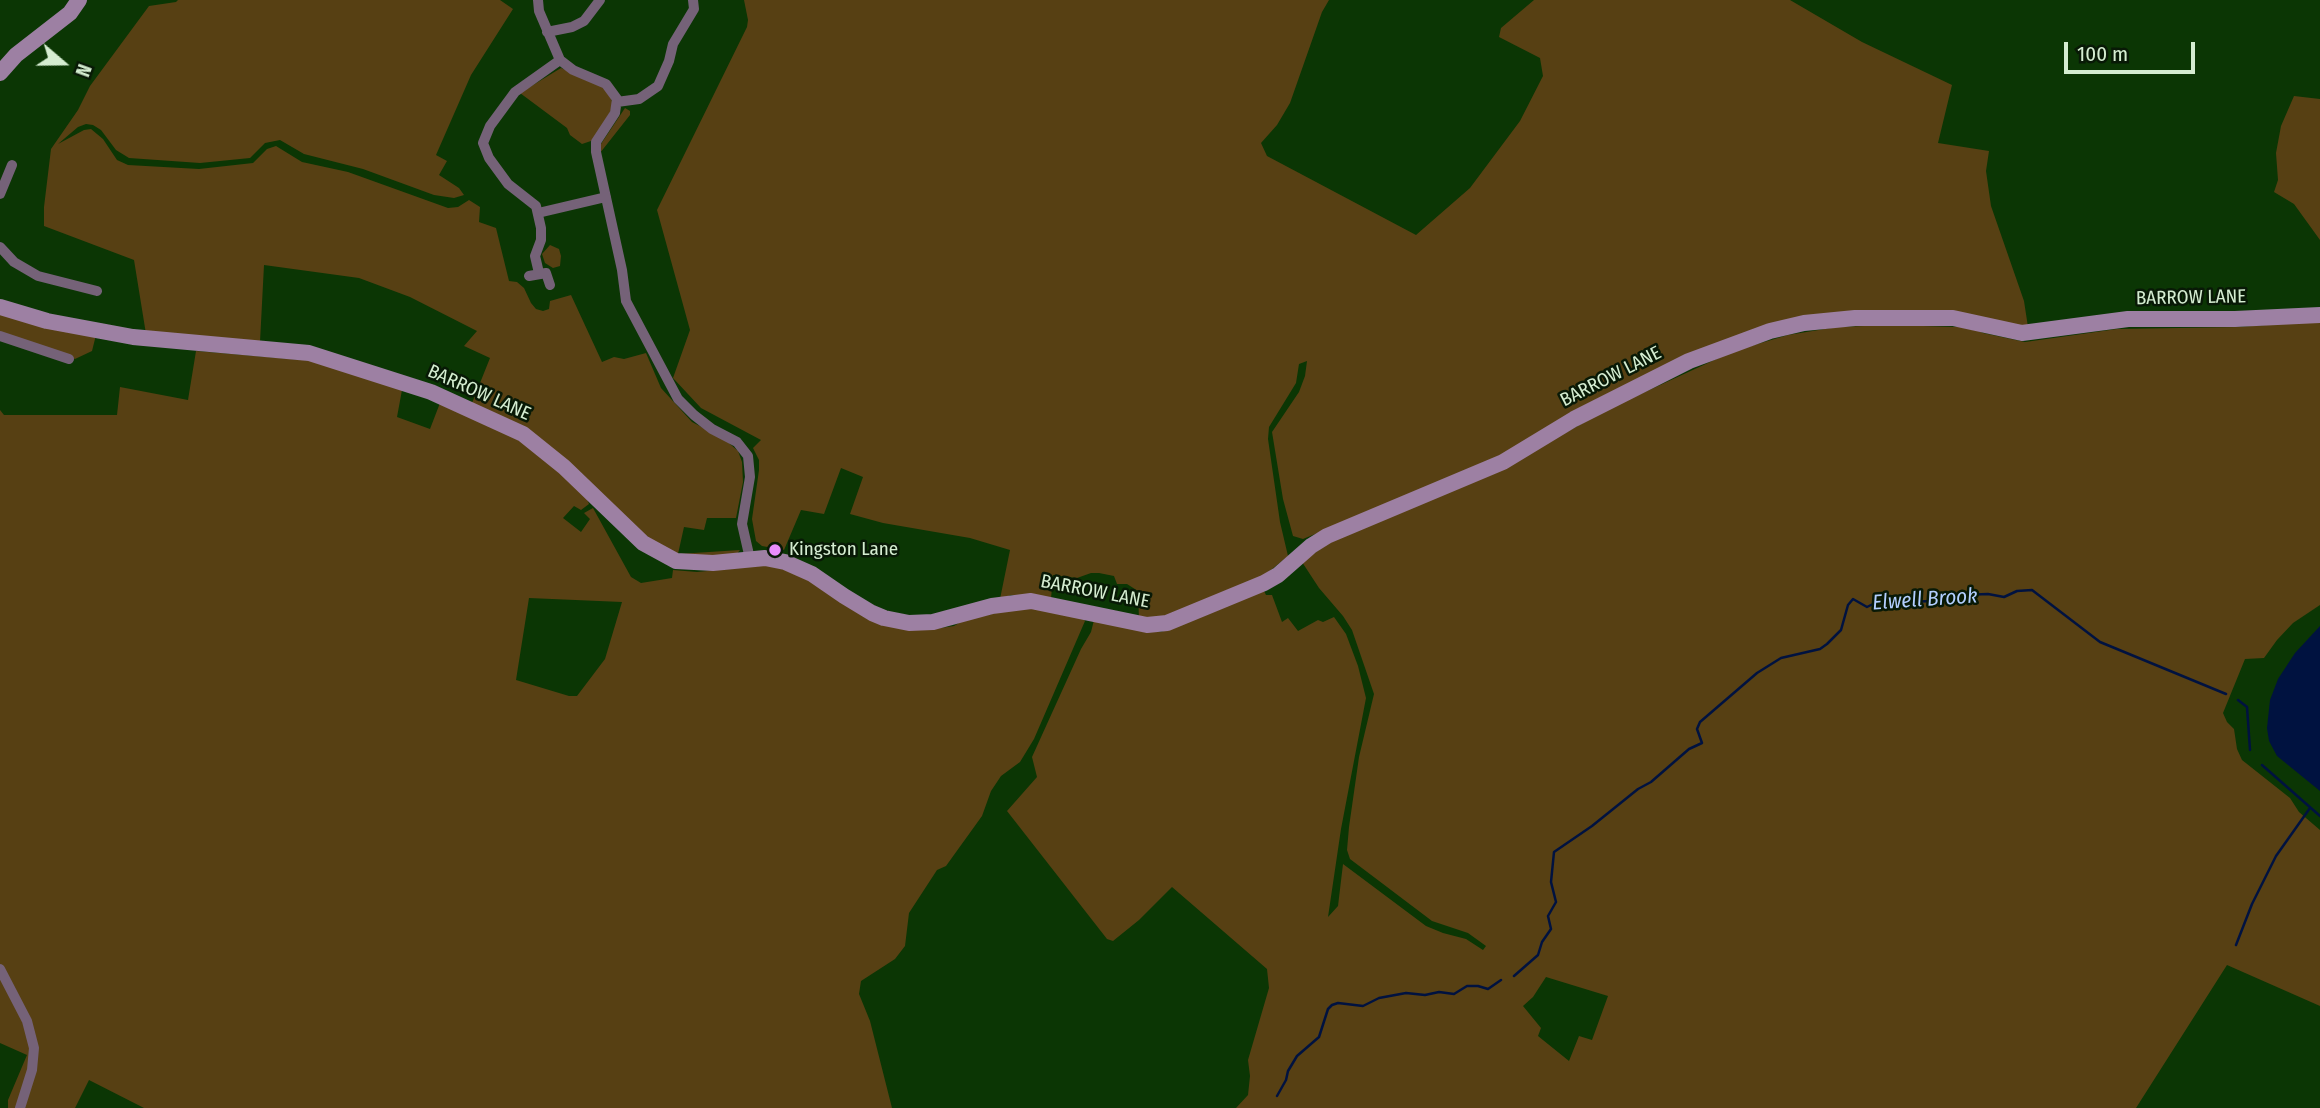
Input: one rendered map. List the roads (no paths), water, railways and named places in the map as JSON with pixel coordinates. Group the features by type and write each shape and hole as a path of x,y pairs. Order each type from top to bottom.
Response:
{"main road":[{"path":"0,74 16,54 70,13 79,0"},
{"name":"BARROW LANE","path":"0,307 47,321 133,337 317,355 431,391 536,443 643,543 659,554 685,563 773,559 800,567 855,603 897,622 933,622 992,606 1031,601 1136,624 1156,625 1264,583 1278,575 1311,545 1327,536 1503,462 1574,419 1689,361 1770,331 1804,323 1855,318 1953,318 2022,332 2128,320 2320,315"}],"street":[{"path":"538,0 539,11 560,60 573,70 606,85 617,102 615,113 596,142 596,152 626,286 626,301 678,399 712,429 737,442 748,456 750,477 742,524 750,559"},
{"path":"547,32 572,27 584,21 600,0"},
{"path":"617,102 639,99 658,86 673,44 694,9 693,0"},
{"path":"550,285 546,273 534,275 535,260 531,253 541,240 538,213 532,202 508,184 483,143 490,126 515,92 560,60"},
{"path":"0,194 12,165"},
{"path":"538,213 607,197"},
{"path":"0,247 14,262 38,276 91,286"},
{"path":"0,336 69,359"},
{"path":"0,969 27,1021 34,1048 32,1070 20,1108"}],"water":[{"path":"2320,626 2320,791 2277,756 2269,741 2267,728 2270,700 2278,679 2295,653"}],"waterway":[{"name":"Elwell Brook","path":"1514,976 1538,955 1542,942 1551,929 1548,916 1556,902 1551,882 1554,852 1651,782 1689,749 1702,743 1697,729 1700,722 1757,673 1781,658 1820,649 1827,644 1841,630 1848,605 1853,599 1867,607 1875,603 1934,601 1963,595 1988,594 2004,597 2017,591 2032,590 2100,642 2226,694"},
{"path":"2238,700 2247,707 2250,750"},
{"path":"2262,765 2320,816"},
{"path":"2236,945 2252,904 2276,856 2310,808"},
{"name":"Elwell Brook","path":"1277,1096 1297,1056 1319,1037 1328,1009 1332,1005 1338,1003 1363,1006 1379,998 1406,993 1454,994 1467,986 1488,989 1501,980"}],"place":[{"name":"Kingston Lane","path":"775,550"}]}
